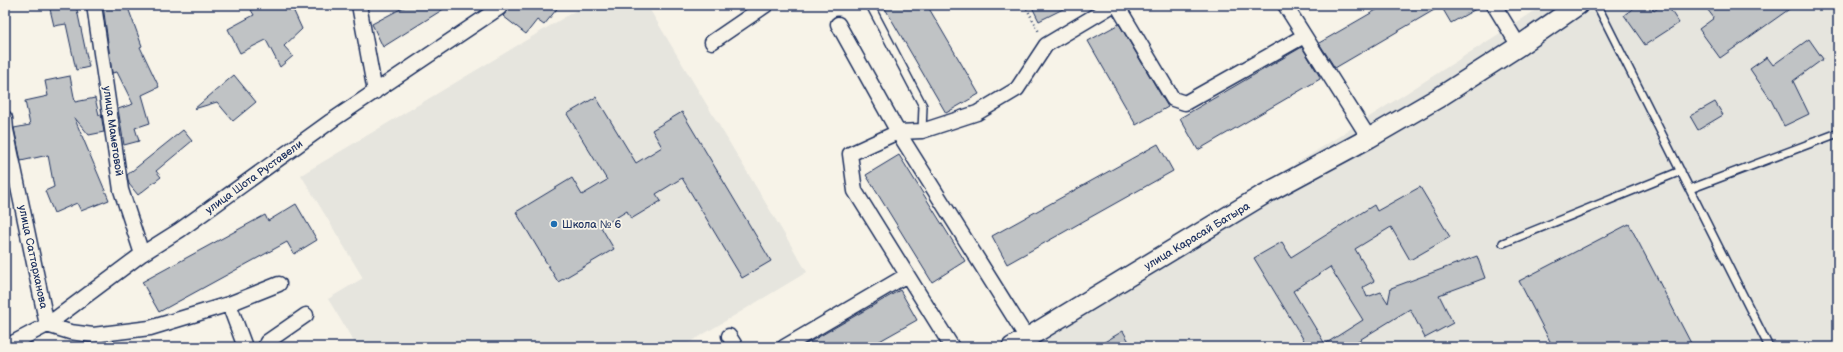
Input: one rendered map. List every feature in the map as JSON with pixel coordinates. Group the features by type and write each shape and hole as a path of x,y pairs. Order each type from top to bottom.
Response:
{"main road":[{"name":"улица Карасай Батыра","path":"1020,343 1263,195 1369,138 1438,98 1519,46 1578,5"}],"street":[{"name":"улица Маметовой","path":"94,5 121,190 142,254"},
{"path":"359,5 374,92"},
{"name":"улица Шота Руставели","path":"5,347 47,325 142,254 374,92 499,8 501,5"},
{"path":"712,42 766,5"},
{"path":"952,347 855,191 850,154 898,132 922,131 976,113 1017,89 1046,45 1113,5"},
{"path":"1117,5 1173,99 1185,103 1304,36"},
{"path":"1285,5 1369,138"},
{"path":"1494,5 1519,46"},
{"name":"улица Карасай Батыра","path":"838,24 898,132 1020,343"},
{"name":"улица Саттарханова","path":"5,118 6,130 47,325"},
{"path":"784,347 907,275"},
{"path":"47,325 70,332 100,334 150,328 229,304 279,284"},
{"path":"229,304 245,347"},
{"path":"265,347 268,342 306,315"}],"lane":[{"path":"870,5 923,106 922,131"},
{"path":"1597,5 1769,347"},
{"path":"1690,189 1838,133"},
{"path":"1503,243 1681,171"}],"path":[{"path":"1025,5 1046,45"}],"shaded area":[{"name":"Школа № 6","path":"585,5 647,5 807,272 682,347 357,347 328,299 363,278 301,175"},
{"path":"1544,5 1838,5 1838,347 1010,347"}],"building":[{"path":"49,5 76,5 89,67 76,70 66,24 54,26"},
{"path":"103,5 127,5 142,46 140,47 159,87 142,95 150,123 135,128 139,141 124,145 118,109 133,104 117,72 112,73"},
{"path":"262,5 291,5 302,29 284,46 293,56 280,67 266,40 240,53 228,29 254,15 251,10"},
{"path":"408,5 450,5 383,47 372,24"},
{"path":"509,5 560,5 544,25 537,20 526,34 503,16 508,10"},
{"path":"883,5 927,5 979,94 946,113"},
{"path":"1031,5 1071,5 1039,21"},
{"path":"1385,5 1483,5 1451,23 1441,6 1335,68 1319,43"},
{"path":"1638,5 1650,5 1654,11 1662,5 1667,5 1679,23 1645,45 1624,15"},
{"path":"1704,5 1795,5 1720,58 1699,29 1714,18"},
{"path":"1119,24 1168,107 1136,125 1088,41"},
{"path":"1809,39 1823,59 1793,81 1809,114 1784,126 1771,100 1750,69 1767,57 1773,65"},
{"path":"1302,47 1320,79 1198,150 1180,118"},
{"path":"234,75 256,102 233,121 217,102 194,109"},
{"path":"70,76 75,102 95,98 99,115 101,114 104,132 89,135 74,117 109,200 81,211 77,203 54,213 45,191 54,187 48,155 21,161 14,128 30,125 25,101 48,96 45,81"},
{"path":"596,97 636,163 662,147 652,130 682,112 771,261 742,278 682,178 656,194 661,201 631,219 627,211 601,227 614,249 558,282 516,212 572,178 582,195 607,180 567,114"},
{"path":"1715,102 1723,115 1698,130 1690,116"},
{"path":"183,130 192,141 156,171 161,177 138,195 129,184 127,175"},
{"path":"1158,144 1173,171 1007,264 992,236"},
{"path":"899,155 965,261 932,282 866,175"},
{"path":"1420,187 1450,237 1410,260 1391,227 1355,249 1374,281 1363,287 1367,297 1381,292 1388,303 1391,288 1477,256 1485,278 1439,295 1453,323 1425,338 1410,309 1348,347 1308,347 1254,258 1282,242 1291,257 1374,205 1377,211","holes":["1330,267 1363,320 1325,344 1293,291"]},
{"path":"296,204 317,240 294,254 287,242 159,312 142,282 265,215 268,221"},
{"path":"1629,224 1693,347 1553,347 1519,281"},
{"path":"900,290 917,320 869,347 801,347"},
{"path":"1123,331 1132,347 1096,347"}],"place":[{"name":"Школа № 6","path":"554,224"}]}
